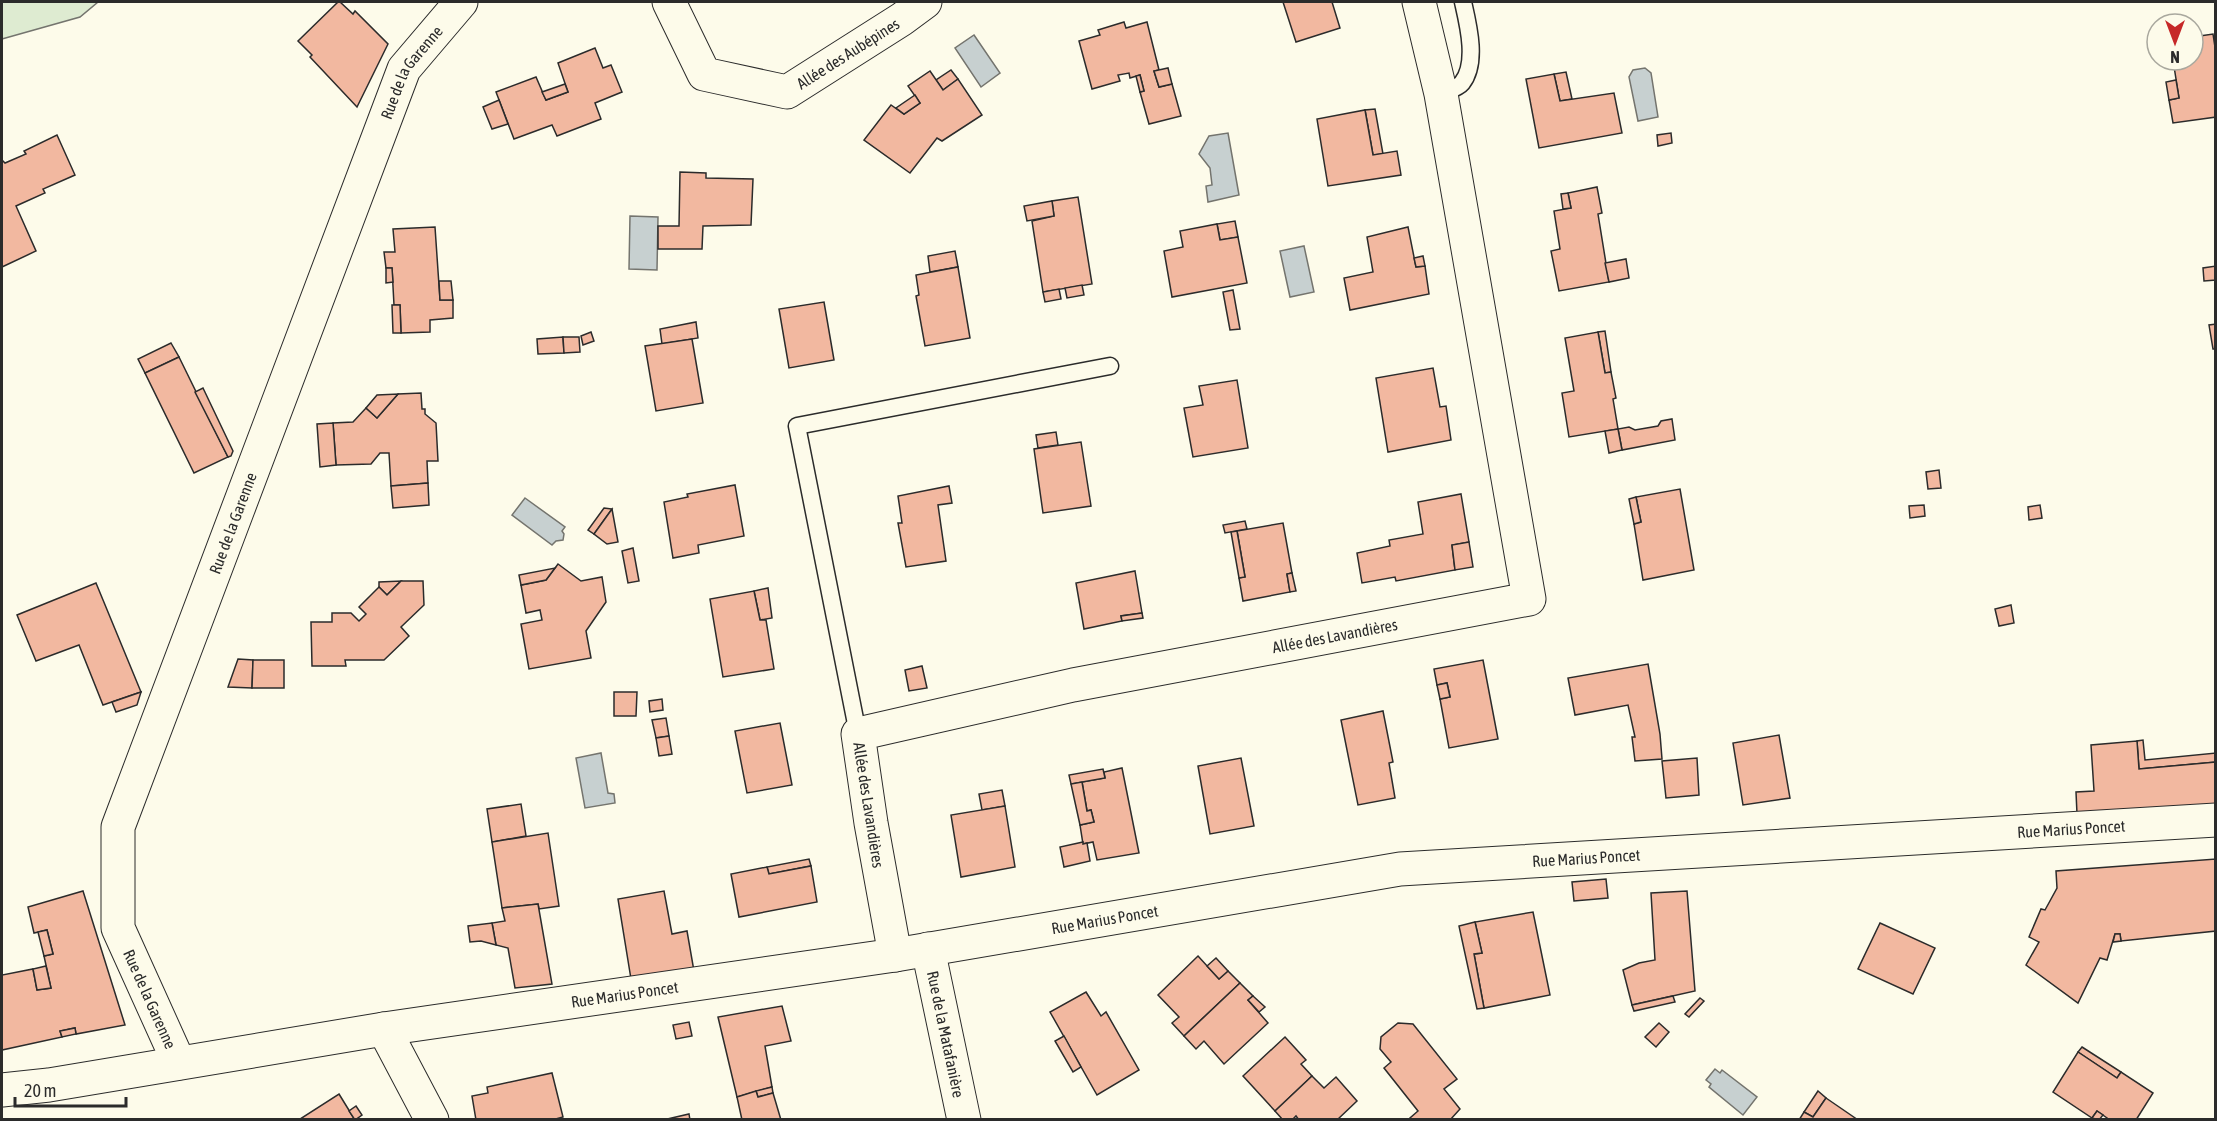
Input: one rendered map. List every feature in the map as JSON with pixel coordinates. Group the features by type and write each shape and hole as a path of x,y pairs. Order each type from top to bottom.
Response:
{"street":[{"name":"Rue de la Garenne","path":"179,1063 118,928 118,827 404,69 461,2"},
{"name":"Allée des Aubépines","path":"669,2 704,74 787,92 925,2"},
{"path":"1419,2 1441,94"},
{"name":"Allée des Lavandières","path":"895,955 871,823 858,734 1073,685 1528,599 1441,94"},
{"name":"Rue Marius Poncet","path":"2,1090 49,1085 384,1029 895,955 1400,869 2216,820"},
{"name":"Rue de la Matafanière","path":"928,949 964,1119"},
{"path":"384,1029 432,1119"}],"lane":[{"path":"1441,94 1462,84 1470,66 1470,40 1464,2"},
{"path":"858,734 797,426 1110,366"}],"green space":[{"path":"2,2 98,2 80,17 2,39"}],"shaded area":[{"path":"974,35 1000,73 981,87 955,48"},
{"path":"1645,68 1651,73 1658,117 1638,121 1629,77 1633,70"},
{"path":"1228,133 1239,195 1208,202 1206,186 1212,185 1210,168 1199,154 1209,136"},
{"path":"630,216 658,217 657,270 629,269"},
{"path":"1304,246 1314,292 1290,297 1280,251"},
{"path":"525,498 565,527 562,531 563,540 556,541 552,545 512,515"},
{"path":"601,753 608,793 614,794 615,803 585,808 576,758"},
{"path":"1715,1069 1720,1073 1722,1070 1757,1097 1743,1115 1709,1087 1711,1084 1706,1080"}],"building":[{"path":"338,2 353,14 355,11 388,44 357,107 298,41"},
{"path":"1283,2 1332,2 1340,28 1296,42"},
{"path":"1124,22 1126,28 1147,22 1159,70 1154,71 1159,87 1172,84 1181,116 1149,124 1140,92 1144,91 1140,75 1130,78 1129,73 1118,75 1120,81 1092,89 1079,41 1100,35 1098,30"},
{"path":"2213,34 2216,54 2216,117 2173,123 2169,100 2179,98 2175,72 2205,72 2205,35"},
{"path":"595,48 603,68 611,65 622,92 595,103 601,119 557,136 552,125 514,139 496,92 536,77 546,100 568,92 558,63"},
{"path":"1168,68 1172,84 1159,87 1154,71"},
{"path":"951,70 958,79 943,90 936,80"},
{"path":"930,71 943,90 958,79 982,115 942,141 937,138 910,173 864,140 891,105 904,114 920,103 908,86"},
{"path":"1566,72 1572,99 1560,101 1554,74"},
{"path":"1554,74 1560,101 1614,93 1622,133 1539,148 1526,79"},
{"path":"1140,75 1144,91 1140,92 1136,76"},
{"path":"2176,80 2179,98 2169,100 2166,82"},
{"path":"565,84 568,92 546,100 542,92"},
{"path":"915,95 920,103 904,114 896,108"},
{"path":"499,100 508,124 492,129 483,107"},
{"path":"1375,109 1383,154 1373,155 1365,110"},
{"path":"1365,110 1373,155 1397,151 1401,175 1328,186 1317,119"},
{"path":"1671,133 1672,143 1658,146 1657,135"},
{"path":"57,135 75,175 43,189 45,193 16,206 36,251 2,267 2,160 5,163 26,154 24,151"},
{"path":"680,172 706,173 706,178 753,179 751,225 703,226 702,249 658,249 658,226 679,226"},
{"path":"1597,187 1602,213 1598,214 1609,282 1559,291 1551,251 1560,249 1554,211 1571,208 1568,193"},
{"path":"1568,193 1571,208 1563,209 1561,194"},
{"path":"1078,197 1092,284 1043,292 1032,221 1054,216 1052,201"},
{"path":"1052,201 1054,216 1027,221 1024,206"},
{"path":"1235,221 1238,237 1220,240 1217,224"},
{"path":"1217,224 1220,240 1238,237 1247,283 1172,297 1164,251 1183,247 1180,231"},
{"path":"435,227 440,300 453,300 453,318 430,320 430,332 401,333 400,305 394,305 392,268 386,268 384,252 395,252 393,229"},
{"path":"1408,227 1416,267 1425,266 1429,294 1350,310 1344,278 1373,272 1367,237"},
{"path":"955,251 958,267 930,272 928,256"},
{"path":"1423,256 1425,266 1416,267 1414,258"},
{"path":"1626,259 1629,278 1609,282 1605,263"},
{"path":"2216,266 2216,280 2204,281 2203,268"},
{"path":"958,267 970,338 925,346 916,296 919,295 916,275"},
{"path":"386,268 392,268 393,282 386,283"},
{"path":"439,281 451,281 453,300 440,300"},
{"path":"1082,285 1084,295 1067,298 1065,288"},
{"path":"1059,289 1061,299 1045,302 1043,292"},
{"path":"1233,290 1240,329 1230,330 1223,292"},
{"path":"824,302 834,360 789,368 779,309"},
{"path":"392,305 400,305 401,333 393,333"},
{"path":"696,322 698,338 662,344 660,329"},
{"path":"2216,324 2216,349 2213,349 2209,325"},
{"path":"1605,331 1611,372 1605,373 1598,332"},
{"path":"591,332 594,341 583,345 581,336"},
{"path":"1598,332 1605,373 1611,372 1618,429 1569,437 1562,393 1574,391 1565,338"},
{"path":"563,337 564,353 538,354 537,339"},
{"path":"563,337 579,337 580,352 564,353"},
{"path":"692,339 703,403 656,411 645,346"},
{"path":"171,343 179,357 145,373 138,359"},
{"path":"179,357 228,457 194,473 145,373"},
{"path":"1433,368 1440,407 1446,406 1451,440 1388,452 1376,378"},
{"path":"1237,380 1248,448 1193,457 1184,408 1203,405 1199,386"},
{"path":"203,388 233,451 231,456 228,457 195,392"},
{"path":"421,393 422,409 425,409 425,414 436,423 438,461 427,461 428,483 391,486 389,453 380,453 371,464 336,465 333,423 353,422 366,408 377,418 398,394"},
{"path":"398,394 377,418 366,408 377,395"},
{"path":"1672,419 1675,440 1622,450 1618,429 1629,427 1635,430 1658,426 1661,421"},
{"path":"333,423 336,465 320,467 317,424"},
{"path":"1618,429 1622,450 1609,453 1605,431"},
{"path":"1056,432 1058,445 1038,448 1036,435"},
{"path":"1081,442 1091,506 1043,513 1034,449"},
{"path":"1939,470 1941,488 1928,489 1926,472"},
{"path":"428,483 429,505 393,508 391,486"},
{"path":"735,485 744,536 698,545 699,553 673,558 664,502 688,497 687,494"},
{"path":"949,486 952,503 938,505 946,561 906,567 898,523 902,523 898,496"},
{"path":"1680,489 1694,570 1643,580 1634,524 1641,522 1636,497"},
{"path":"1461,494 1469,542 1452,545 1455,570 1396,581 1395,577 1362,583 1357,553 1390,546 1389,540 1423,534 1418,502"},
{"path":"1636,497 1641,522 1634,524 1629,499"},
{"path":"1924,505 1925,516 1910,518 1909,506"},
{"path":"2040,505 2042,518 2029,520 2028,507"},
{"path":"604,508 612,509 594,534 588,530"},
{"path":"612,509 618,542 607,544 594,534"},
{"path":"1245,521 1247,529 1225,533 1223,525"},
{"path":"1283,523 1292,573 1287,574 1290,592 1243,601 1239,578 1245,577 1237,531"},
{"path":"1237,531 1245,577 1239,578 1231,532"},
{"path":"1469,542 1473,567 1455,570 1452,545"},
{"path":"633,548 639,581 628,583 622,551"},
{"path":"558,564 581,581 602,577 606,602 586,631 591,658 529,669 521,624 542,620 540,610 526,613 521,585 546,580"},
{"path":"555,568 546,580 521,585 519,575"},
{"path":"1135,571 1142,613 1121,616 1122,621 1084,629 1076,583"},
{"path":"1292,573 1296,591 1290,592 1287,574"},
{"path":"401,581 387,595 379,587 379,582"},
{"path":"401,581 423,581 424,605 401,627 409,636 384,660 345,660 346,666 312,666 311,622 332,622 332,613 351,613 359,621 366,614 359,607 379,587 387,595"},
{"path":"96,583 141,692 103,705 79,645 36,661 17,615"},
{"path":"768,588 772,618 760,620 754,591"},
{"path":"754,591 760,620 766,620 774,669 723,677 710,599"},
{"path":"2011,605 2014,623 1999,626 1995,609"},
{"path":"1142,613 1143,618 1122,621 1121,616"},
{"path":"238,659 253,660 252,688 228,687"},
{"path":"253,660 284,660 284,688 252,688"},
{"path":"1483,660 1498,739 1449,748 1440,699 1450,697 1447,683 1437,685 1434,669"},
{"path":"1648,664 1662,759 1635,761 1632,737 1635,737 1628,705 1575,715 1568,678"},
{"path":"922,666 927,688 909,691 905,670"},
{"path":"1447,683 1450,697 1440,699 1437,685"},
{"path":"141,692 137,705 116,712 112,702"},
{"path":"614,692 637,692 636,716 614,716"},
{"path":"662,699 663,710 650,712 649,701"},
{"path":"1383,711 1393,762 1389,763 1395,798 1358,805 1341,720"},
{"path":"666,718 669,736 656,738 652,720"},
{"path":"780,723 792,785 747,793 735,731"},
{"path":"1779,735 1790,798 1743,805 1733,743"},
{"path":"669,736 672,754 659,756 656,738"},
{"path":"2143,740 2145,760 2216,753 2216,762 2139,769 2137,741"},
{"path":"2137,741 2139,769 2216,762 2216,804 2077,814 2076,792 2094,791 2091,745"},
{"path":"1241,758 1254,826 1210,834 1198,766"},
{"path":"1697,758 1699,795 1666,798 1662,761"},
{"path":"1122,768 1139,853 1097,860 1093,842 1083,844 1080,825 1094,822 1091,810 1087,811 1082,782 1105,778 1104,772"},
{"path":"1103,769 1105,778 1071,784 1069,775"},
{"path":"1082,782 1087,811 1091,810 1094,822 1080,825 1071,784"},
{"path":"1002,790 1005,806 982,810 979,794"},
{"path":"521,804 526,836 492,842 487,809"},
{"path":"1005,806 1015,867 961,877 951,815"},
{"path":"548,833 559,906 539,909 538,904 502,908 492,842"},
{"path":"1083,842 1083,844 1087,843 1090,861 1064,867 1060,847"},
{"path":"809,859 811,866 769,874 767,867"},
{"path":"2216,859 2216,931 2121,941 2120,934 2115,934 2107,960 2100,958 2078,1003 2026,965 2039,942 2029,937 2041,909 2045,910 2057,888 2056,871"},
{"path":"811,866 817,902 739,917 731,874 767,867 769,874"},
{"path":"1606,879 1608,898 1574,901 1572,882"},
{"path":"83,891 125,1025 76,1034 75,1028 60,1031 62,1037 2,1050 2,975 33,969 37,990 51,988 44,956 53,954 47,930 34,933 28,907"},
{"path":"664,891 672,934 687,931 694,971 631,979 618,899"},
{"path":"1687,891 1695,991 1632,1005 1623,970 1639,963 1655,960 1651,893"},
{"path":"538,904 552,984 515,988 508,948 496,945 492,923 505,921 502,908"},
{"path":"1533,912 1550,995 1484,1008 1474,954 1482,953 1475,922"},
{"path":"1475,922 1482,953 1474,954 1484,1008 1477,1009 1459,926"},
{"path":"492,923 496,945 481,941 470,942 468,926"},
{"path":"1880,923 1935,948 1913,994 1858,969"},
{"path":"47,930 53,954 44,956 38,932"},
{"path":"2115,934 2120,934 2121,941 2113,942"},
{"path":"1198,956 1219,979 1228,971 1240,983 1184,1036 1172,1023 1179,1017 1158,995"},
{"path":"1216,958 1228,971 1219,979 1207,966"},
{"path":"46,966 51,988 37,990 33,969"},
{"path":"1240,983 1253,996 1248,1000 1268,1023 1224,1064 1204,1041 1196,1049 1184,1036"},
{"path":"1086,992 1101,1016 1106,1012 1139,1070 1097,1095 1050,1012"},
{"path":"1253,996 1265,1007 1259,1012 1248,1000"},
{"path":"1673,996 1675,1002 1634,1011 1632,1005"},
{"path":"1700,998 1704,1001 1689,1017 1685,1014"},
{"path":"782,1006 791,1041 765,1046 772,1087 737,1097 718,1017"},
{"path":"689,1022 692,1036 676,1039 673,1025"},
{"path":"1398,1023 1413,1024 1457,1079 1444,1089 1460,1109 1450,1120 1411,1120 1410,1118 1418,1111 1384,1068 1391,1062 1380,1049 1381,1037"},
{"path":"1659,1023 1669,1032 1656,1047 1645,1037"},
{"path":"75,1028 76,1034 62,1037 60,1031"},
{"path":"1064,1036 1081,1067 1073,1072 1055,1041"},
{"path":"1285,1037 1306,1060 1301,1064 1312,1076 1275,1111 1243,1076"},
{"path":"2082,1047 2121,1072 2117,1078 2078,1052"},
{"path":"2078,1052 2117,1078 2121,1072 2153,1093 2136,1120 2110,1120 2097,1111 2092,1118 2053,1092"},
{"path":"552,1073 563,1117 552,1120 476,1120 472,1096 488,1093 487,1087"},
{"path":"1312,1076 1324,1088 1336,1077 1357,1101 1337,1120 1299,1120 1296,1116 1292,1120 1283,1120 1275,1111"},
{"path":"772,1087 773,1093 758,1097 756,1091"},
{"path":"756,1091 758,1097 773,1093 781,1120 742,1120 737,1097"},
{"path":"1818,1091 1826,1098 1813,1117 1804,1112"},
{"path":"339,1094 355,1120 300,1119"},
{"path":"1826,1098 1858,1120 1799,1120 1804,1112 1813,1117"},
{"path":"356,1106 362,1115 355,1120 349,1111"},
{"path":"2097,1111 2103,1115 2099,1120 2092,1118"},
{"path":"689,1114 690,1120 663,1120"}]}
